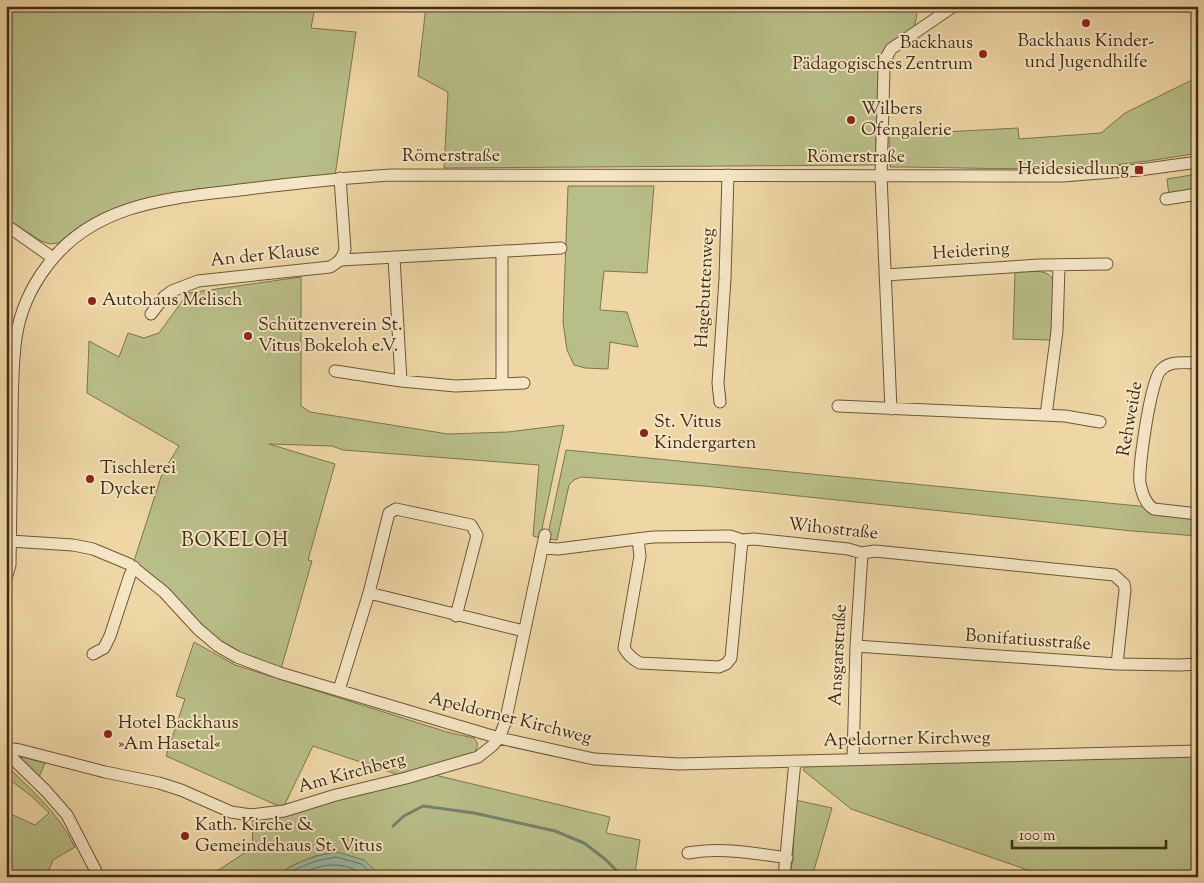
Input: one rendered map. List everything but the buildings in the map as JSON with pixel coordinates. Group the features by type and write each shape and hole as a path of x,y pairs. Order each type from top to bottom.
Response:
{"street":[{"path":"891,409 881,176 884,69 886,58 891,49 954,6"},
{"name":"Römerstraße","path":"6,579 10,565 9,398 19,323 27,298 39,276 53,258 82,231 119,212 141,205 200,195 340,178 444,174 1062,176 1139,170 1198,162"},
{"name":"Hagebuttenweg","path":"720,402 718,383 725,279 728,176"},
{"name":"An der Klause","path":"151,314 172,291 198,281 330,266 340,260 345,249 340,178"},
{"path":"1166,199 1198,194"},
{"path":"6,225 53,258"},
{"path":"340,260 561,248"},
{"path":"502,251 502,384"},
{"path":"394,257 401,381"},
{"name":"Heidering","path":"885,275 1030,266 1107,264"},
{"path":"1046,415 1058,331 1059,266"},
{"name":"Rehweide","path":"1198,363 1172,363 1162,368 1157,374 1140,469 1140,483 1149,507 1154,510 1198,514"},
{"path":"335,371 401,381 456,386 524,383"},
{"path":"838,406 1066,416 1100,422"},
{"path":"339,690 369,593 389,513 396,508 471,525 477,535 456,616"},
{"name":"Am Kirchberg","path":"6,753 13,749 20,750 105,772 159,783 181,790 231,812 250,815 284,811 478,757 499,738 505,722 545,535"},
{"name":"Wihostraße","path":"543,548 558,549 653,537 730,536 742,540 754,539 839,548 862,553 875,551 1114,575 1124,584 1125,590 1117,664"},
{"path":"638,540 640,556 624,648 628,655 640,663 719,667 726,664 731,658 742,540"},
{"name":"Apeldorner Kirchweg","path":"10,541 93,549 134,567 164,592 198,629 218,646 237,657 272,670 499,738 594,759 679,764 1198,751"},
{"name":"Ansgarstraße","path":"853,759 856,646 862,553"},
{"path":"94,654 104,648 110,636 134,567"},
{"path":"369,593 524,632"},
{"name":"Bonifatiusstraße","path":"856,646 1117,664 1198,664"},
{"path":"6,753 46,790 67,815 99,877"},
{"path":"784,877 795,761"},
{"path":"688,853 703,850 753,852 787,858"}],"green space":[{"path":"6,6 315,6 311,28 356,32 335,176 198,189 115,210 90,221 58,243 50,244 41,241 6,218"},
{"path":"426,6 911,6 917,14 914,29 879,67 875,165 444,168 448,92 418,76"},
{"path":"1198,77 1198,153 1130,163 1079,167 1019,169 890,167 889,135 1018,128 1019,139 1101,133 1125,113"},
{"path":"1198,174 1198,190 1169,196 1167,179"},
{"path":"568,186 654,186 647,273 604,271 600,310 627,312 638,347 610,342 608,369 585,368 574,365 567,350 563,322"},
{"path":"1015,272 1043,272 1048,274 1054,282 1051,340 1013,339"},
{"path":"301,277 301,406 310,412 448,434 508,432 564,425 540,538 533,536 539,465 343,450 332,446 269,444 335,464 308,560 312,561 281,669 243,655 220,643 134,561 162,474 179,446 87,393 89,341 119,357 128,333 144,338 159,333 188,293"},
{"path":"566,450 1149,507 1198,514 1198,536 1132,531 704,486 581,477 569,485 557,540 547,539"},
{"path":"194,642 235,665 447,732 474,738 477,748 470,756 402,776 313,746 283,808 166,756 185,699 176,696"},
{"path":"1198,756 1198,877 1051,877 851,809 803,770 807,764"},
{"path":"22,757 45,763 39,777 21,759"},
{"path":"6,765 53,813 75,847 53,860 46,877 6,877 6,812 35,825 49,813 30,795 6,777"},
{"path":"435,775 610,817 606,833 640,840 635,873 638,877 382,877 363,860 336,852 315,856 293,865 274,877 208,877 252,848 253,821"},
{"path":"795,800 832,808 812,877 789,877 793,859"}],"water":[{"path":"337,852 364,860 382,877 274,877 304,861"}],"waterway":[{"path":"393,826 404,816 423,806 474,813 555,831 584,843 605,859 623,877"}],"place":[{"name":"Backhaus Kinder- und Jugendhilfe","path":"1086,23"},
{"name":"Backhaus Pädagogisches Zentrum","path":"983,54"},
{"name":"Wilbers Ofengalerie","path":"851,120"},
{"name":"Heidesiedlung","path":"1139,170"},
{"name":"Autohaus Melisch","path":"92,301"},
{"name":"Schützenverein St. Vitus Bokeloh e.V.","path":"248,336"},
{"name":"St. Vitus Kindergarten","path":"644,433"},
{"name":"Tischlerei Dycker","path":"90,479"},
{"name":"Hotel Backhaus »Am Hasetal«","path":"108,734"},
{"name":"Kath. Kirche & Gemeindehaus St. Vitus","path":"185,836"}],"district":[{"name":"BOKELOH","path":"235,541"}]}
